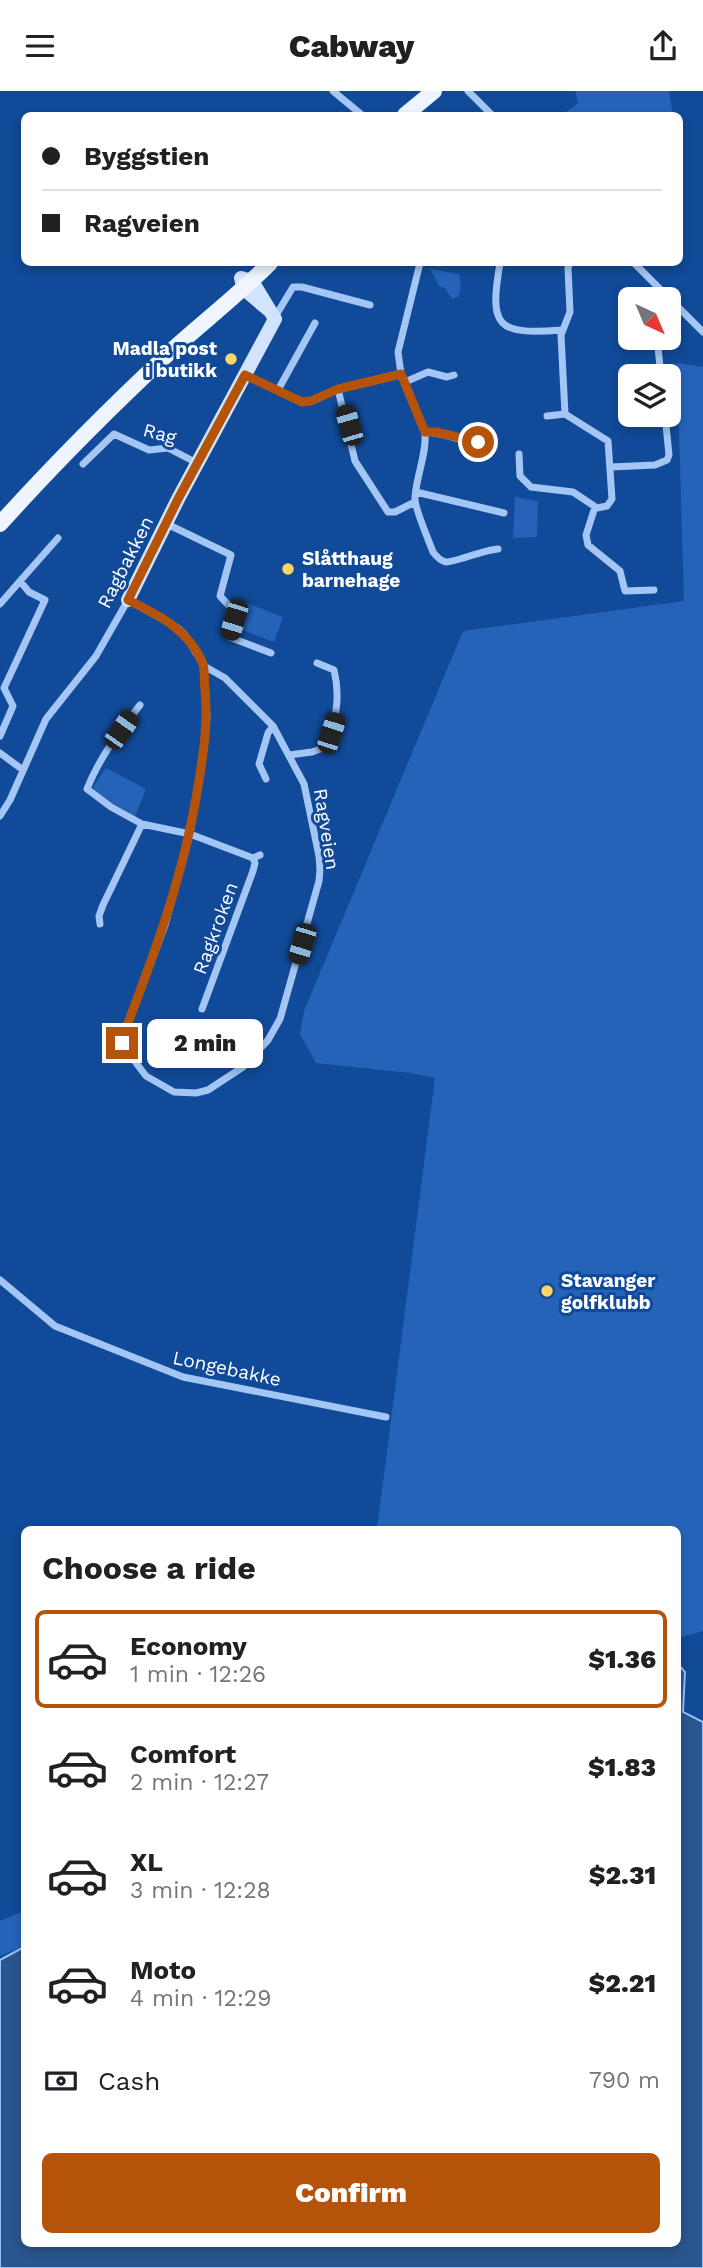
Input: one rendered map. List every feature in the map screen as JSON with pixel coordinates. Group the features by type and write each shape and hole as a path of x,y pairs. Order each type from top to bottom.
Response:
{"main road":[{"path":"409,112 436,91"},
{"path":"418,112 436,91"},
{"path":"246,282 254,266"},
{"path":"0,524 58,462 172,351 266,266"}],"street":[{"path":"333,91 356,112"},
{"path":"468,91 489,112"},
{"path":"418,266 398,352 401,374 425,432 426,441 415,502 433,552 444,562 483,550 498,549"},
{"path":"500,266 496,311 501,322 515,330 562,330"},
{"path":"565,414 562,330 570,312 569,266"},
{"path":"637,266 703,332"},
{"path":"246,282 272,315"},
{"name":"Ragbakken","path":"0,816 46,719 96,656 128,600 245,375 272,315 293,287 302,286 370,305"},
{"path":"278,390 314,323"},
{"path":"405,382 428,372 447,377 454,375"},
{"path":"245,375 302,402 311,401 338,389 401,374"},
{"path":"338,389 355,461 371,488 388,512 395,512 415,502"},
{"path":"519,454 520,476 528,485 573,492 595,507 603,508 612,499 608,441 565,414 547,416"},
{"path":"611,467 666,462 669,455 666,427"},
{"path":"425,432 436,432 476,442 487,439"},
{"name":"Rag","path":"83,464 114,434 149,450 168,448 198,463"},
{"path":"416,492 505,513"},
{"path":"595,507 586,535 590,548 620,571 625,591 654,590"},
{"path":"167,524 231,555 220,596 235,612 229,637 271,653"},
{"path":"0,604 58,538"},
{"path":"0,736 13,706 2,691 45,600 29,592 20,581"},
{"name":"Ragveien","path":"128,600 178,628 204,666 207,718 190,834 168,916 122,1039 127,1051 146,1076 169,1091 182,1094 208,1090 243,1067 268,1040 281,1019 320,870 304,784 273,726 225,678 204,666"},
{"path":"289,755 323,748 335,718 338,691 334,670 317,663"},
{"name":"Ragkroken","path":"140,705 111,743 87,789 142,824 190,834 256,856 253,871 202,1009"},
{"path":"266,779 259,764 268,733 273,726"},
{"path":"0,753 23,769"},
{"path":"100,924 99,916 103,905 142,824"},
{"name":"Longebakke","path":"0,1280 55,1326 152,1366 183,1377 386,1417"}],"shaded area":[{"path":"575,91 669,91 672,112 566,112 578,103"},
{"path":"430,269 459,274 461,287 458,297 452,299 445,288 440,287"},
{"name":"Stavanger golfklubb","path":"677,363 703,367 703,1631 681,1637 681,1526 377,1526 435,1078 316,1063 300,1034 304,1011 463,631 684,601 679,427 681,427 681,364"},
{"path":"515,497 538,501 537,537 513,538"},
{"path":"247,603 283,617 274,642 237,628"},
{"path":"106,768 146,789 135,816 93,793 93,787"},
{"path":"681,1668 685,1672 683,1712 703,1722 703,2268 0,2268 0,1960 21,1949 21,2247 681,2247"},
{"path":"21,1912 21,1947 0,1956 0,1921"}],"place":[{"name":"Madla post i butikk","path":"231,359"},
{"name":"Slåtthaug barnehage","path":"288,569"},
{"name":"Stavanger golfklubb","path":"547,1291"}],"route":[{"path":"122,1043 181,874 196,805 207,718 204,666 185,635 178,628 128,600 178,499 245,375 302,402 311,401 338,389 401,374 425,432 478,442"}]}
